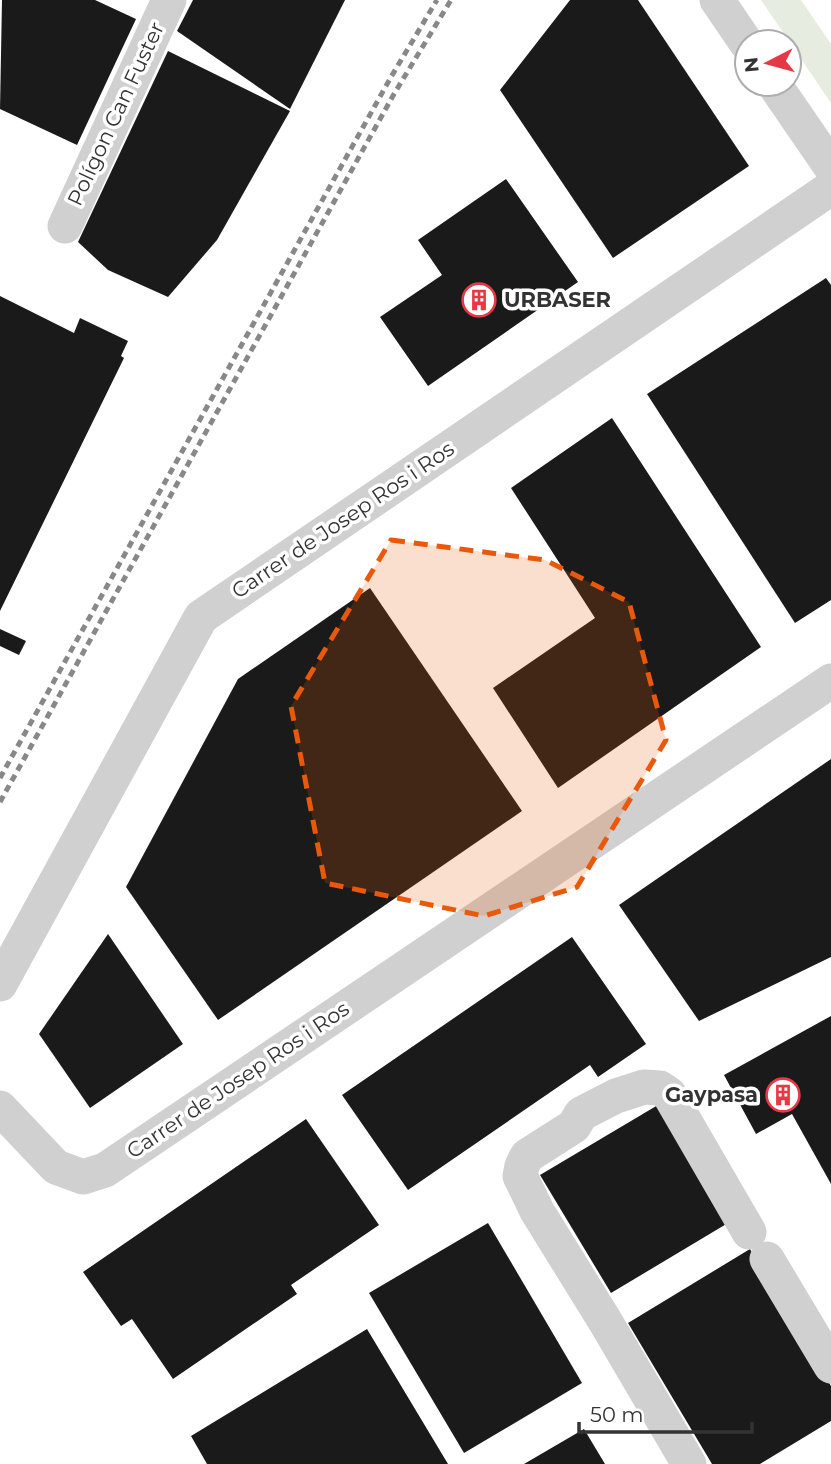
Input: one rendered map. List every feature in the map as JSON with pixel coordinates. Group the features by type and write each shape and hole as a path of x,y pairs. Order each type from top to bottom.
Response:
{"street":[{"path":"717,0 736,28"},
{"name":"Polígon Can Fuster","path":"65,226 167,1"},
{"path":"784,98 831,167"},
{"name":"Carrer de Josep Ros i Ros","path":"0,984 201,617 831,188"},
{"name":"Carrer de Josep Ros i Ros","path":"0,1108 56,1167 83,1177 105,1170 831,681"},
{"path":"689,1464 537,1211 520,1176 527,1156 574,1126 581,1114 616,1096 643,1087 660,1088 669,1094 831,1366"}],"highlighted area":[{"path":"391,540 545,560 629,602 666,740 577,887 484,916 325,883 291,706"}],"shaded area":[{"path":"761,0 801,0 831,44 831,103 803,62 803,28 780,28"}],"building":[{"path":"2,0 95,0 136,19 77,145 0,109"},
{"path":"193,0 345,0 290,109 177,31"},
{"path":"570,0 638,0 749,166 613,258 500,90"},
{"path":"168,51 290,111 217,240 168,297 108,270 78,242"},
{"name":"URBASER","path":"506,179 578,282 428,386 380,317 442,275 418,240"},
{"path":"826,278 831,285 831,600 795,623 647,394"},
{"path":"0,296 74,333 80,318 128,341 121,356 124,358 0,611"},
{"path":"612,418 761,647 558,788 493,688 595,618 511,488"},
{"path":"370,588 522,811 218,1020 126,887 238,679"},
{"path":"0,629 26,641 19,655 0,646"},
{"path":"831,759 831,957 699,1021 619,905"},
{"path":"108,934 183,1044 90,1108 39,1034"},
{"path":"572,937 646,1044 598,1077 590,1065 408,1190 342,1095"},
{"name":"Gaypasa","path":"831,1016 831,1184 792,1114 756,1134 724,1075"},
{"path":"663,1102 733,1220 611,1293 540,1175"},
{"path":"306,1119 379,1225 291,1285 297,1294 173,1379 132,1319 121,1326 83,1272"},
{"path":"488,1223 582,1383 464,1453 369,1293"},
{"path":"750,1249 831,1386 831,1421 760,1464 712,1464 628,1323"},
{"path":"367,1329 448,1464 207,1464 191,1436"},
{"path":"584,1429 605,1464 524,1464"}],"railway":[{"path":"0,778 391,77 437,0"},
{"path":"0,802 394,94 451,0"}],"place":[{"name":"URBASER","path":"479,300"},
{"name":"Gaypasa","path":"783,1095"}]}
